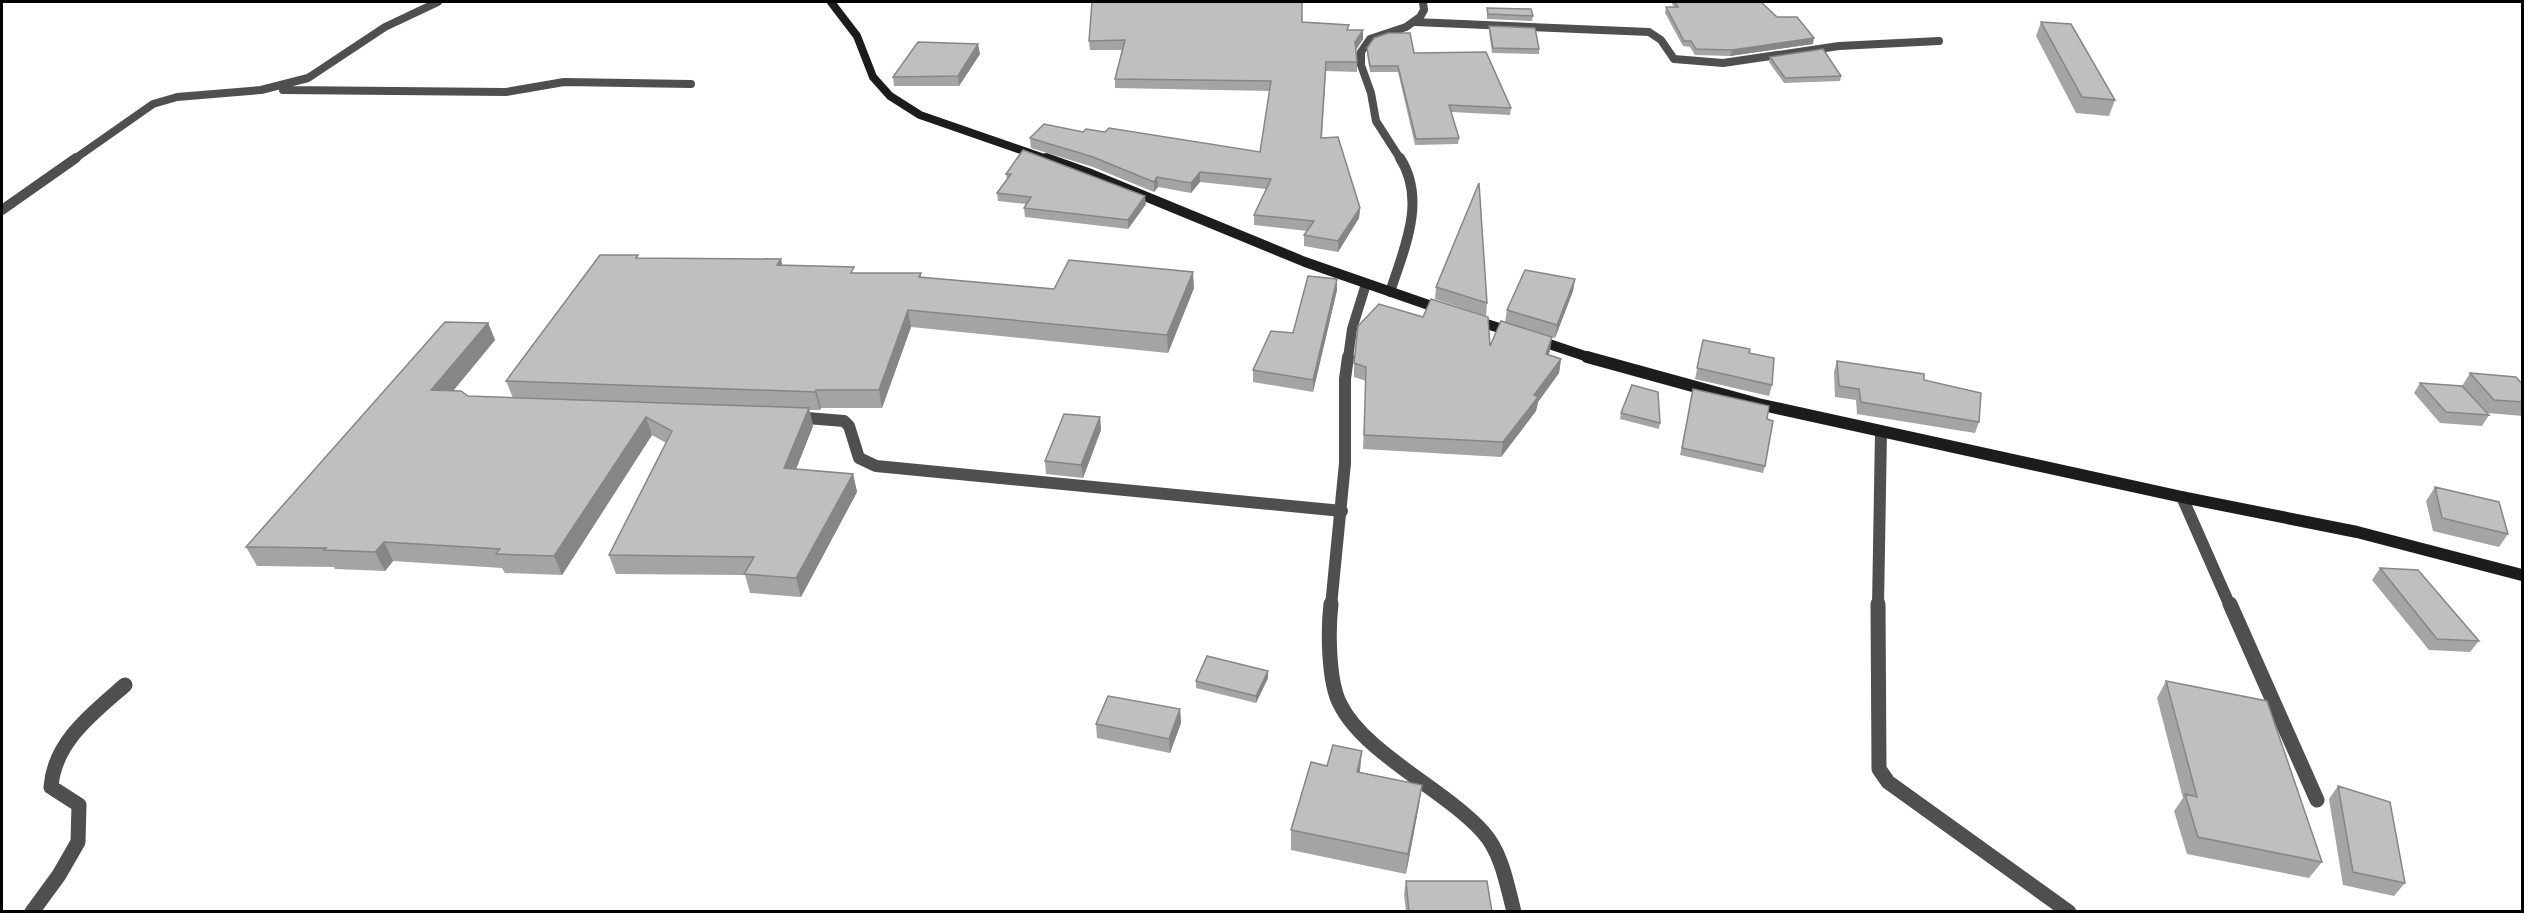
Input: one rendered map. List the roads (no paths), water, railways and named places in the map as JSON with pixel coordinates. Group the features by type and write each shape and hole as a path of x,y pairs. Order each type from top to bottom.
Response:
{"street":[{"path":"261,90 308,78 385,27 438,2"},
{"path":"831,2 857,36 873,77 890,96 909,109 931,120 1103,178 1295,258 1366,284 1669,382 1881,432 2357,532 2523,575"},
{"path":"1390,292 1407,236 1412,186 1405,168 1378,127 1371,93 1359,63 1360,54 1364,43 1370,39 1415,22 1423,16 1424,2"},
{"path":"1415,22 1649,32 1661,40 1674,59 1686,63 1761,58 1885,42 1939,41"},
{"path":"2,210 153,104 177,98 261,90 494,92 521,90 564,82 691,84"},
{"path":"1366,284 1352,329 1345,379 1342,511 1329,624 1329,650 1339,703 1360,734 1432,788 1483,832 1499,857 1514,912"},
{"path":"776,416 844,421 849,426 859,458 876,466 1342,511"},
{"path":"1881,432 1877,668 1879,769 1888,782 2069,912"},
{"path":"2182,497 2317,800"},
{"path":"32,912 59,875 78,842 79,805 51,788 52,769 78,726 126,685"}]}
